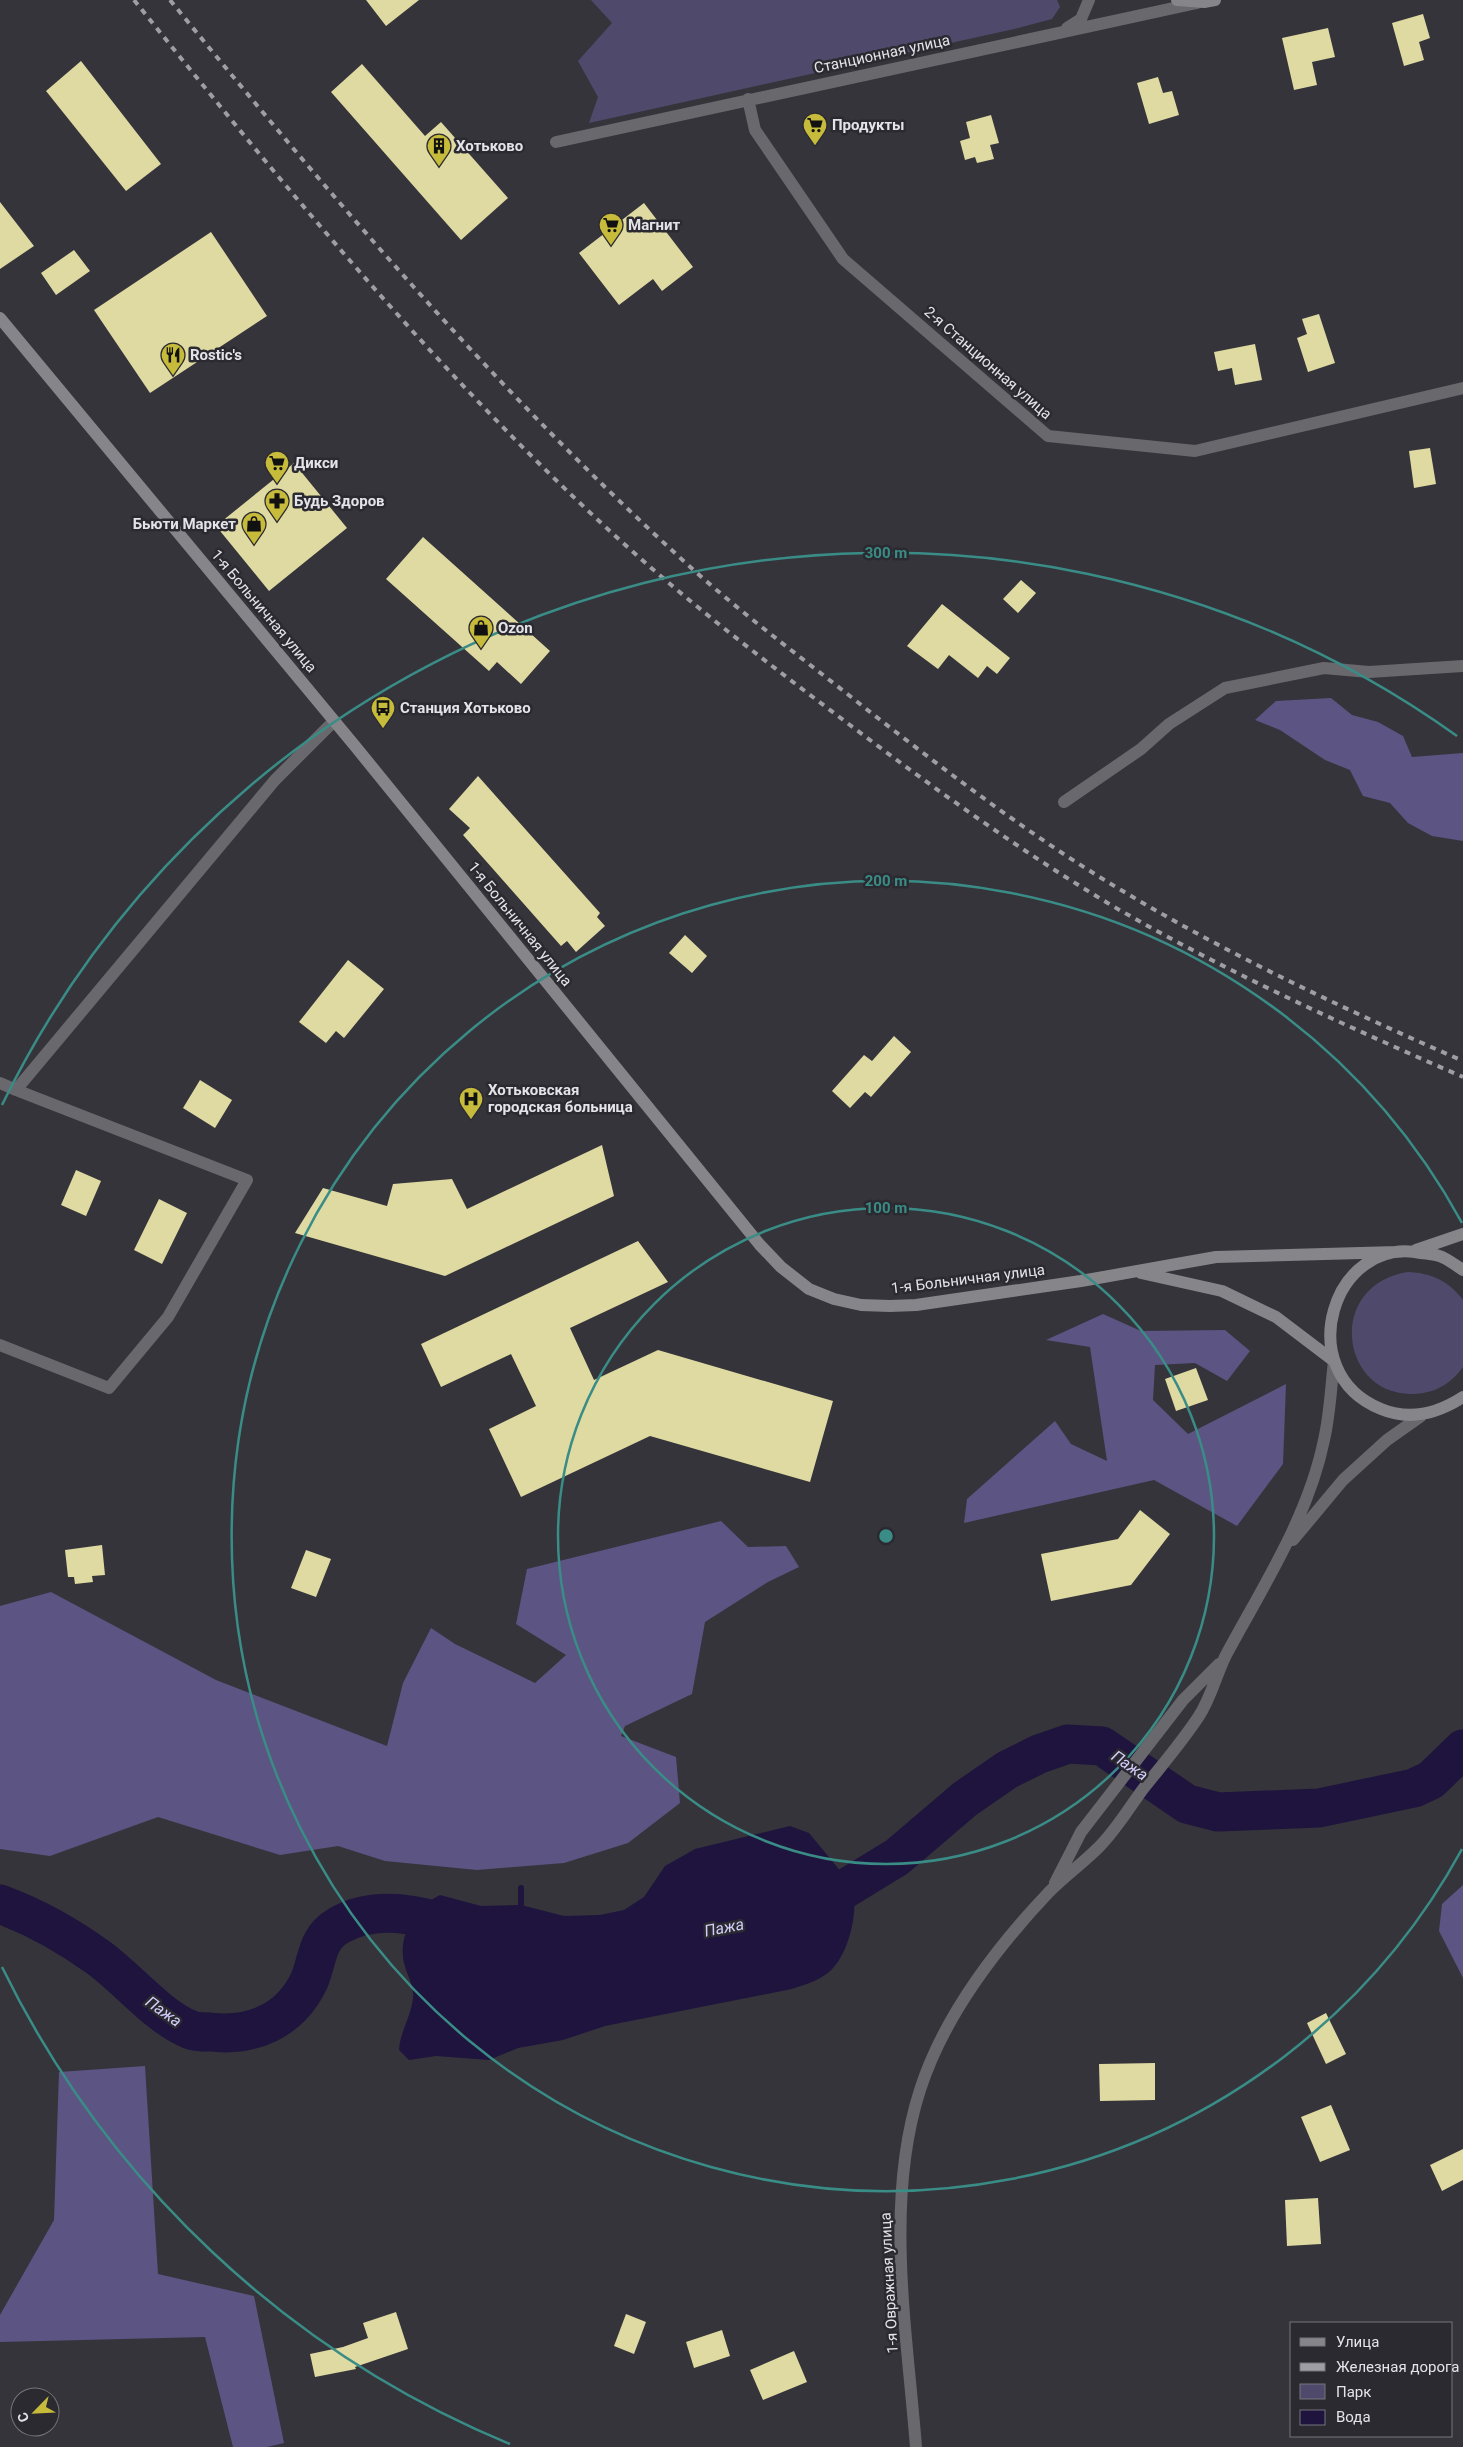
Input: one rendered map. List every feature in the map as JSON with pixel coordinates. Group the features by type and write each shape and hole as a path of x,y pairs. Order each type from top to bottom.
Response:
{"main road":[{"path":"1177,0 1209,1"},
{"name":"1-я Больничная улица","path":"0,318 334,721 760,1245 781,1267 809,1289 834,1299 861,1305 916,1305 1136,1272 1216,1257 1397,1252"},
{"path":"1463,1234 1413,1251 1397,1252 1377,1258 1357,1271 1341,1290 1332,1313 1329,1337 1334,1361 1347,1385 1368,1404 1394,1414 1421,1416 1446,1409 1463,1397"},
{"path":"1413,1251 1442,1257 1463,1270"},
{"path":"1136,1272 1222,1290 1276,1317 1334,1361"}],"street":[{"path":"1061,32 1081,20 1088,0"},
{"name":"Станционная улица","path":"556,142 748,99 1209,1"},
{"name":"2-я Станционная улица","path":"748,99 755,130 843,259 1048,436 1195,452 1463,388"},
{"path":"1064,802 1141,749 1169,724 1225,688 1324,668 1369,672 1463,666"},
{"path":"16,1090 275,780 334,721"},
{"path":"0,1083 247,1180 168,1317 109,1388 0,1345"},
{"path":"1285,1549 1308,1493 1324,1440 1334,1361"},
{"path":"1285,1549 1343,1480 1387,1440 1421,1416"},
{"name":"1-я Овражная улица","path":"916,2447 902,2262 901,2222 904,2160 920,2087 938,2047 963,2001 1001,1945 1052,1890 1100,1846 1200,1715 1224,1660 1285,1549"},
{"name":"1-я Овражная улица","path":"1052,1890 1081,1832 1182,1700 1224,1660"}],"green space":[{"path":"591,0 1057,0 1060,7 1052,19 1014,29 589,123 598,97 578,61 612,23"},
{"path":"1408,1272 1424,1274 1439,1279 1458,1293 1463,1300 1463,1367 1446,1384 1435,1390 1423,1393 1395,1392 1374,1381 1360,1364 1352,1342 1353,1319 1363,1298 1381,1281"}],"shaded area":[{"path":"1331,698 1352,715 1378,722 1403,736 1412,757 1463,753 1463,841 1432,836 1408,823 1390,803 1363,796 1350,770 1325,760 1280,730 1255,720 1276,701"},
{"path":"1103,1314 1141,1331 1225,1330 1250,1351 1227,1381 1195,1363 1155,1365 1153,1400 1188,1434 1286,1384 1283,1464 1237,1526 1154,1480 964,1523 967,1499 1055,1421 1071,1444 1107,1461 1090,1347 1046,1340"},
{"path":"721,1521 748,1547 786,1546 799,1567 768,1582 705,1622 692,1694 625,1726 621,1736 676,1757 680,1803 628,1843 564,1863 477,1870 385,1861 338,1846 280,1855 158,1817 50,1856 0,1849 0,1606 51,1592 216,1680 387,1746 403,1683 431,1628 455,1644 535,1683 566,1655 516,1624 527,1569"},
{"path":"1463,1885 1463,1978 1439,1931 1442,1904"},
{"path":"145,2066 158,2274 254,2296 284,2443 267,2447 233,2447 205,2337 0,2342 0,2315 54,2220 59,2072"}],"water":[{"path":"790,1826 809,1833 852,1885 854,1895 854,1916 845,1950 834,1967 820,1978 792,1989 605,2026 563,2040 518,2048 489,2060 436,2056 409,2060 399,2050 413,1998 403,1957 404,1938 412,1920 425,1906 440,1895 481,1906 521,1905 564,1916 600,1915 624,1910 644,1897 665,1866 695,1849"}],"building":[{"path":"366,0 419,0 386,26"},
{"path":"1423,14 1430,38 1419,42 1424,60 1404,66 1392,23"},
{"path":"1328,28 1335,57 1312,62 1317,85 1294,90 1282,38"},
{"path":"81,61 161,164 126,191 46,91"},
{"name":"Хотьково","path":"362,64 425,136 441,122 508,198 461,240 331,92"},
{"path":"1158,77 1163,93 1172,91 1179,115 1149,124 1137,83"},
{"path":"991,115 999,143 990,145 994,159 977,163 975,157 965,160 960,141 970,138 966,122"},
{"path":"0,202 34,246 0,269"},
{"path":"644,203 693,267 662,291 653,279 619,305 579,253"},
{"path":"211,232 267,316 150,393 94,310"},
{"path":"74,250 90,271 56,295 41,273"},
{"path":"1319,314 1335,363 1308,372 1297,338 1307,334 1302,319"},
{"path":"1255,344 1262,380 1235,385 1232,368 1218,371 1214,352"},
{"path":"1430,448 1436,484 1414,488 1409,451"},
{"path":"294,463 347,528 269,591 216,526"},
{"path":"423,537 550,651 521,684 497,662 489,671 386,579"},
{"path":"1021,580 1036,593 1018,613 1003,599"},
{"path":"942,604 1010,658 997,674 987,666 978,678 949,655 938,669 907,646"},
{"path":"478,776 600,913 597,917 605,926 576,952 567,941 561,946 463,835 470,828 449,809"},
{"path":"685,935 707,956 692,973 669,953"},
{"path":"348,960 384,989 344,1038 336,1031 326,1043 299,1022"},
{"path":"894,1036 911,1052 871,1097 865,1092 850,1108 832,1091 864,1055 872,1061"},
{"path":"200,1080 232,1100 215,1128 183,1108"},
{"path":"602,1145 614,1196 445,1276 295,1233 323,1188 387,1206 393,1184 452,1179 467,1209"},
{"path":"76,1170 101,1181 86,1216 61,1205"},
{"path":"159,1199 187,1213 162,1264 134,1250"},
{"path":"638,1241 668,1282 570,1328 594,1380 658,1350 833,1401 810,1482 650,1436 521,1497 489,1429 536,1406 511,1354 441,1387 421,1344"},
{"path":"1196,1368 1208,1400 1176,1411 1165,1379"},
{"path":"1140,1510 1170,1534 1131,1585 1051,1601 1041,1554 1118,1539"},
{"path":"102,1545 105,1575 92,1576 93,1582 75,1584 74,1577 68,1577 65,1550"},
{"path":"306,1550 331,1559 316,1597 291,1588"},
{"path":"1326,2013 1346,2054 1326,2064 1307,2023"},
{"path":"1155,2063 1155,2100 1100,2101 1099,2064"},
{"path":"1331,2105 1350,2150 1320,2162 1301,2117"},
{"path":"1463,2149 1463,2180 1442,2191 1430,2165"},
{"path":"1318,2198 1321,2244 1287,2246 1285,2200"},
{"path":"396,2312 408,2349 355,2367 356,2369 315,2377 310,2354 343,2347 368,2338 363,2323"},
{"path":"626,2314 646,2322 634,2354 614,2346"},
{"path":"722,2330 730,2356 694,2368 686,2342"},
{"path":"794,2351 807,2382 763,2400 750,2370"}],"waterway":[{"name":"Пажа","path":"805,1909 817,1906 897,1857 965,1799 1007,1770 1039,1754 1068,1744 1102,1746 1187,1804 1218,1812 1319,1808 1414,1788 1431,1780 1463,1749"},
{"path":"521,1888 521,1905"},
{"name":"Пажа","path":"0,1904 39,1921 76,1942 99,1958 167,2016 191,2030 203,2032 241,2032 255,2029 280,2016 301,1995 309,1981 325,1937 338,1926 353,1919 385,1913 401,1914 466,1928"}],"railway":[{"path":"134,0 308,212 429,349 556,480 623,543 705,613 789,679 943,794 1009,840 1111,905 1241,975 1463,1077"},
{"path":"170,0 355,220 483,362 617,499 730,601 959,780 1088,870 1162,914 1247,960 1332,1002 1463,1061"}],"place":[{"name":"Продукты","path":"815,146"},
{"name":"Хотьково","path":"439,167"},
{"name":"Магнит","path":"611,246"},
{"name":"Rostic's","path":"173,376"},
{"name":"Дикси","path":"277,484"},
{"name":"Будь Здоров","path":"277,522"},
{"name":"Бьюти Маркет","path":"254,545"},
{"name":"Ozon","path":"481,649"},
{"name":"Станция Хотьково","path":"383,729"},
{"name":"Хотьковская городская больница","path":"471,1120"}]}
